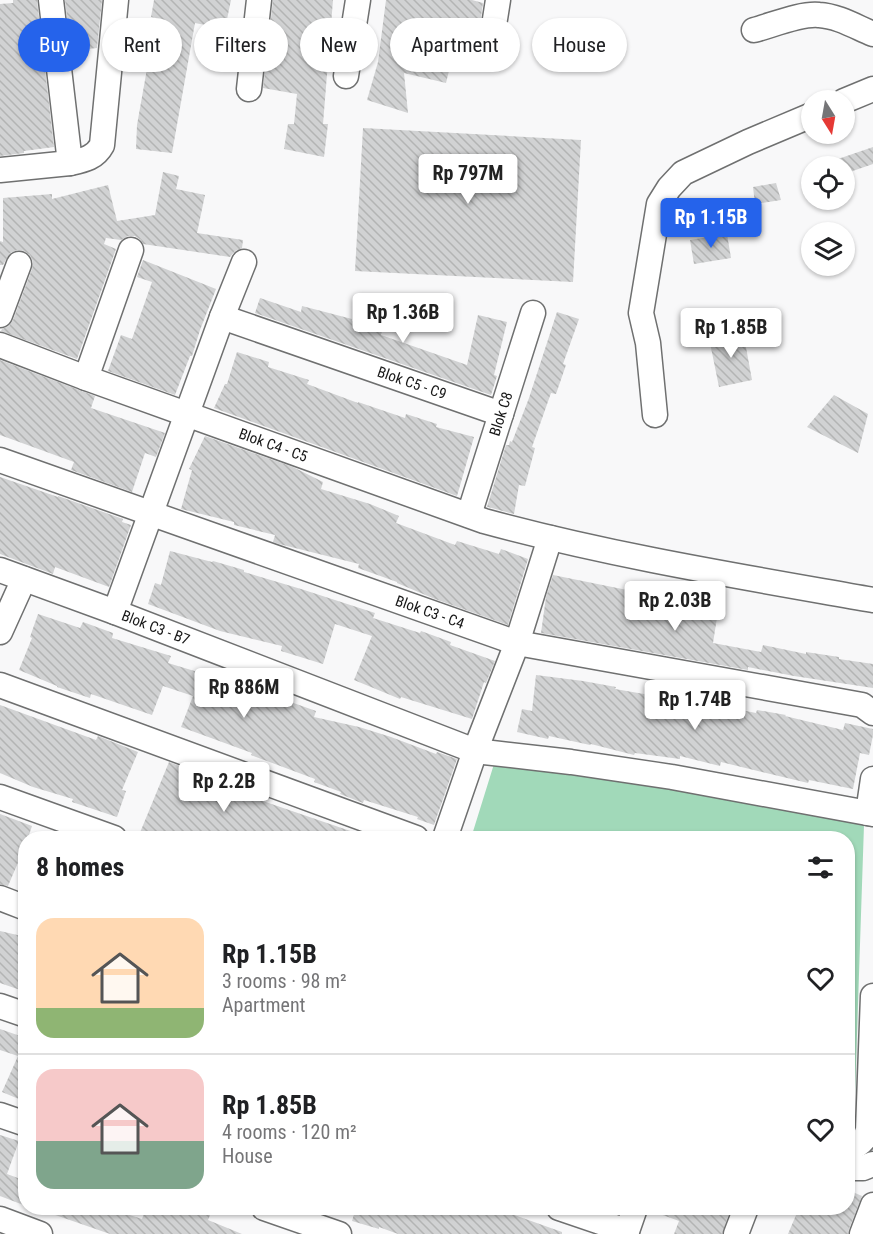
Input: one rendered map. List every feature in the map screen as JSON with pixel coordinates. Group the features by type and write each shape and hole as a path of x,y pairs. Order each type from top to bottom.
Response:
{"street":[{"path":"51,0 70,163"},
{"path":"0,170 70,163 88,159 98,152 102,145 116,0"},
{"path":"249,88 259,0"},
{"path":"346,76 358,0"},
{"path":"754,30 804,15 818,15 841,21 873,34"},
{"path":"855,96 873,89"},
{"path":"654,415 648,343 641,313 659,204 683,172 801,120"},
{"path":"86,378 131,250"},
{"path":"115,612 244,262"},
{"path":"0,315 20,264"},
{"name":"Blok C8","path":"469,515 533,313"},
{"name":"Blok C5 - C9","path":"222,317 501,414"},
{"name":"Blok C4 - C5","path":"0,345 484,521 656,561 873,600"},
{"name":"Blok C3 - C4","path":"0,460 518,643 862,705 873,713"},
{"path":"447,831 475,751 518,643 550,538"},
{"path":"0,632 9,574"},
{"name":"Blok C3 - B7","path":"9,574 115,612 475,751 672,777 870,814"},
{"path":"0,685 397,831"},
{"path":"870,814 873,779"},
{"path":"0,797 95,831"},
{"path":"0,898 18,905"},
{"path":"865,1141 873,996"},
{"path":"0,1006 18,1013"},
{"path":"0,1115 18,1121"},
{"path":"855,1168 873,1164"},
{"path":"862,1234 873,1205"},
{"path":"290,1215 315,1222 339,1234"},
{"path":"578,1215 626,1233 632,1215"},
{"path":"736,1234 743,1215"},
{"path":"750,1234 757,1215"},
{"path":"0,1219 40,1234"}],"green space":[{"path":"494,764 646,782 864,825 855,1094 855,831 473,831"}],"building":[{"path":"13,0 37,0 39,18 18,18 18,72 45,72 54,147 0,156 0,4 13,3"},
{"path":"65,0 102,0 97,48 90,49 90,18 67,18"},
{"path":"154,0 231,0 227,18 194,18 172,153 136,149 137,125 146,72 182,72 182,18 151,17"},
{"path":"273,0 333,0 332,18 300,18 300,72 327,72 323,124 328,124 324,157 284,149 288,124 294,124 297,94 263,88 265,72 288,72 288,18 271,18"},
{"path":"386,0 472,0 483,3 481,18 390,18 390,72 449,72 446,83 404,73 408,113 367,100 375,72 378,72"},
{"path":"363,128 581,140 573,282 355,271"},
{"path":"873,147 873,164 855,170 855,156 847,156"},
{"path":"163,172 179,176 176,189 205,195 197,233 243,240 242,248 230,257 143,244 135,236 128,236 121,240 106,238 104,244 116,249 77,359 1,331 13,320 33,262 30,255 17,250 10,253 3,265 0,265 0,241 3,242 3,198 52,194 52,199 108,185 117,221 155,215"},
{"path":"776,183 781,200 755,204 753,187"},
{"path":"727,234 731,258 694,264 690,240"},
{"path":"143,260 216,289 175,395 108,371 121,335 132,339 152,282 137,277"},
{"path":"260,298 301,312 302,306 352,319 352,321 382,331 381,335 467,365 478,315 507,322 491,395 255,313"},
{"path":"557,312 579,319 563,364 566,365 556,394 551,393 532,447 535,448 525,486 519,485 514,514 487,507 506,445 512,442 529,398"},
{"path":"743,331 752,380 719,387 709,338"},
{"path":"237,352 269,362 268,367 309,380 307,384 358,403 405,418 406,414 437,424 436,427 474,437 457,496 214,408 227,384"},
{"path":"0,360 95,396 91,408 165,433 156,457 145,453 132,492 71,470 74,462 0,435"},
{"path":"834,395 868,414 858,453 807,427"},
{"path":"205,436 293,467 323,482 321,489 370,504 399,516 396,523 455,545 457,541 499,554 501,549 528,559 508,625 358,568 359,564 279,544 273,542 275,535 181,509 192,470 189,469"},
{"path":"0,477 123,519 122,522 131,525 109,587 55,567 53,574 0,554"},
{"path":"170,551 244,570 244,572 375,613 373,618 420,633 421,631 451,642 450,645 495,661 486,683 484,682 472,719 401,697 400,699 354,680 372,636 335,624 323,664 281,651 282,646 220,631 148,604 155,583 161,585"},
{"path":"553,575 632,591 632,593 719,605 713,643 761,652 763,645 873,664 873,688 748,667 748,670 541,633 546,597"},
{"path":"38,614 80,628 83,622 113,633 112,638 171,656 168,663 211,676 269,702 271,695 316,711 314,717 359,727 457,759 434,825 417,819 418,817 364,800 363,803 314,782 315,779 181,727 193,696 163,686 152,715 91,694 90,698 57,687 19,670 32,638 30,637"},
{"path":"536,675 583,681 673,699 675,693 706,703 756,713 757,710 786,715 843,730 845,723 873,729 869,755 860,753 853,789 809,780 808,783 721,762 720,766 680,756 680,759 635,753 634,755 591,744 549,736 548,739 517,732 522,709 532,711"},
{"path":"0,705 96,740 98,736 138,752 122,790 126,791 117,817 72,802 73,799 33,787 0,773"},
{"path":"169,762 209,777 207,782 350,831 141,831"},
{"path":"0,814 32,826 30,831 18,831 18,863 8,886 0,884"},
{"path":"0,931 18,935 18,989 0,983"},
{"path":"0,1029 18,1035 18,1056 0,1050"},
{"path":"18,1056 18,1099 2,1092"},
{"path":"0,1135 18,1141 7,1174 18,1178 18,1203 0,1196"},
{"path":"855,1193 862,1196 855,1214"},
{"path":"55,1215 130,1215 142,1219 143,1215 210,1215 208,1220 242,1234 110,1234"},
{"path":"354,1215 515,1215 562,1232 562,1234 398,1234 352,1221"},
{"path":"663,1215 729,1215 722,1234 674,1234 679,1221"},
{"path":"796,1215 855,1215 848,1234 788,1234"}]}
